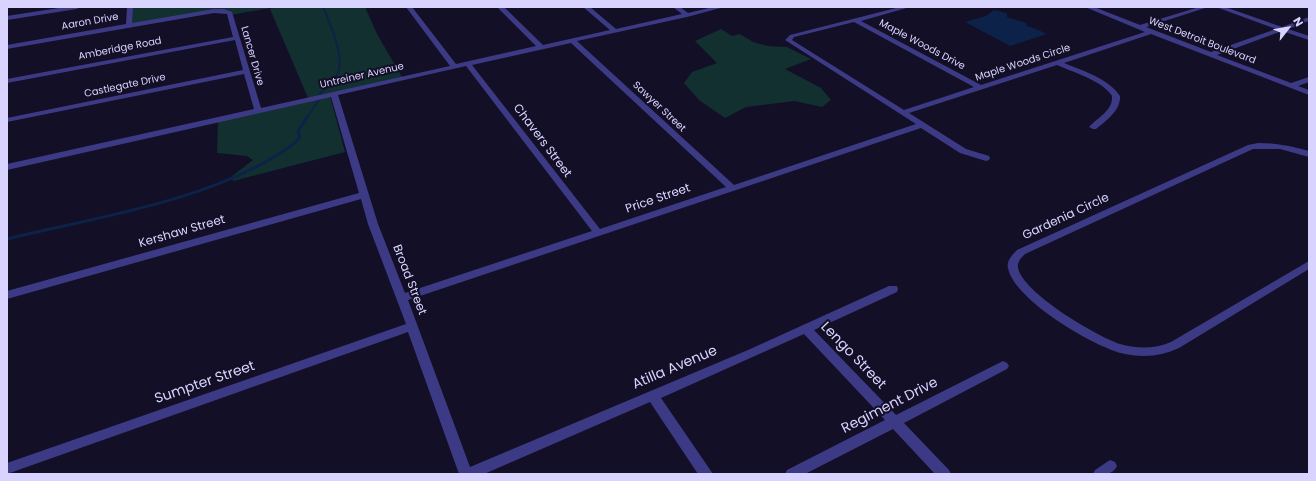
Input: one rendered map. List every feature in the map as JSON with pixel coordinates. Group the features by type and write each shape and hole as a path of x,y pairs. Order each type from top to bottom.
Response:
{"street":[{"path":"7,18 77,7"},
{"path":"129,26 130,7"},
{"path":"409,7 454,66"},
{"path":"500,7 541,47"},
{"path":"586,7 615,30"},
{"path":"676,7 687,15"},
{"name":"Untreiner Avenue","path":"7,167 721,7"},
{"path":"907,7 792,36 788,40 963,151 986,158"},
{"name":"West Detroit Boulevard","path":"1088,7 1309,93"},
{"path":"1140,28 1205,7"},
{"path":"1219,7 1309,38"},
{"name":"Aaron Drive","path":"7,47 214,11 224,11"},
{"name":"Lancer Drive","path":"224,11 230,13 258,111"},
{"path":"1210,55 1309,19"},
{"name":"Maple Woods Drive","path":"855,20 980,87"},
{"name":"Maple Woods Circle","path":"902,113 1151,32"},
{"name":"Amberidge Road","path":"7,80 237,38"},
{"name":"Sawyer Street","path":"572,40 732,188"},
{"path":"1057,62 1104,84 1116,95 1115,105 1093,127"},
{"name":"Chavers Street","path":"468,64 598,234"},
{"name":"Castlegate Drive","path":"7,120 246,71"},
{"path":"1291,86 1309,79"},
{"name":"Broad Street","path":"334,94 363,195 373,224 467,474"},
{"name":"Price Street","path":"402,298 922,125"},
{"name":"Gardenia Circle","path":"1309,154 1276,146 1251,147 1021,252 1013,262 1013,269 1021,282 1035,296 1050,309 1088,335 1118,348 1146,352 1157,351 1175,345 1309,264"},
{"name":"Kershaw Street","path":"7,295 363,195"},
{"name":"Atilla Avenue","path":"467,474 806,329 893,289"},
{"name":"Sumpter Street","path":"7,469 412,326"},
{"name":"Lengo Street","path":"806,329 944,474"},
{"name":"Regiment Drive","path":"792,474 1003,366"},
{"path":"652,395 706,474"}],"green space":[{"path":"130,7 271,8 230,15 224,11 129,26"},
{"path":"274,7 365,7 377,34 402,77 308,98 270,9"},
{"path":"721,29 732,36 740,34 753,42 768,46 787,47 811,59 785,69 821,88 831,100 822,107 794,101 746,107 725,118 699,100 684,83 692,72 717,63 695,41"},
{"path":"330,96 345,152 233,181 232,176 253,160 247,156 217,153 218,121"}],"water":[{"path":"994,10 1007,13 1007,17 1026,23 1027,26 1047,34 1010,46 965,22 986,16"}],"waterway":[{"path":"320,94 337,75 340,60 336,41 323,7"},
{"path":"307,118 319,100"},
{"path":"7,239 109,216 178,198 244,173 292,146 300,137 298,131 307,117"}]}
